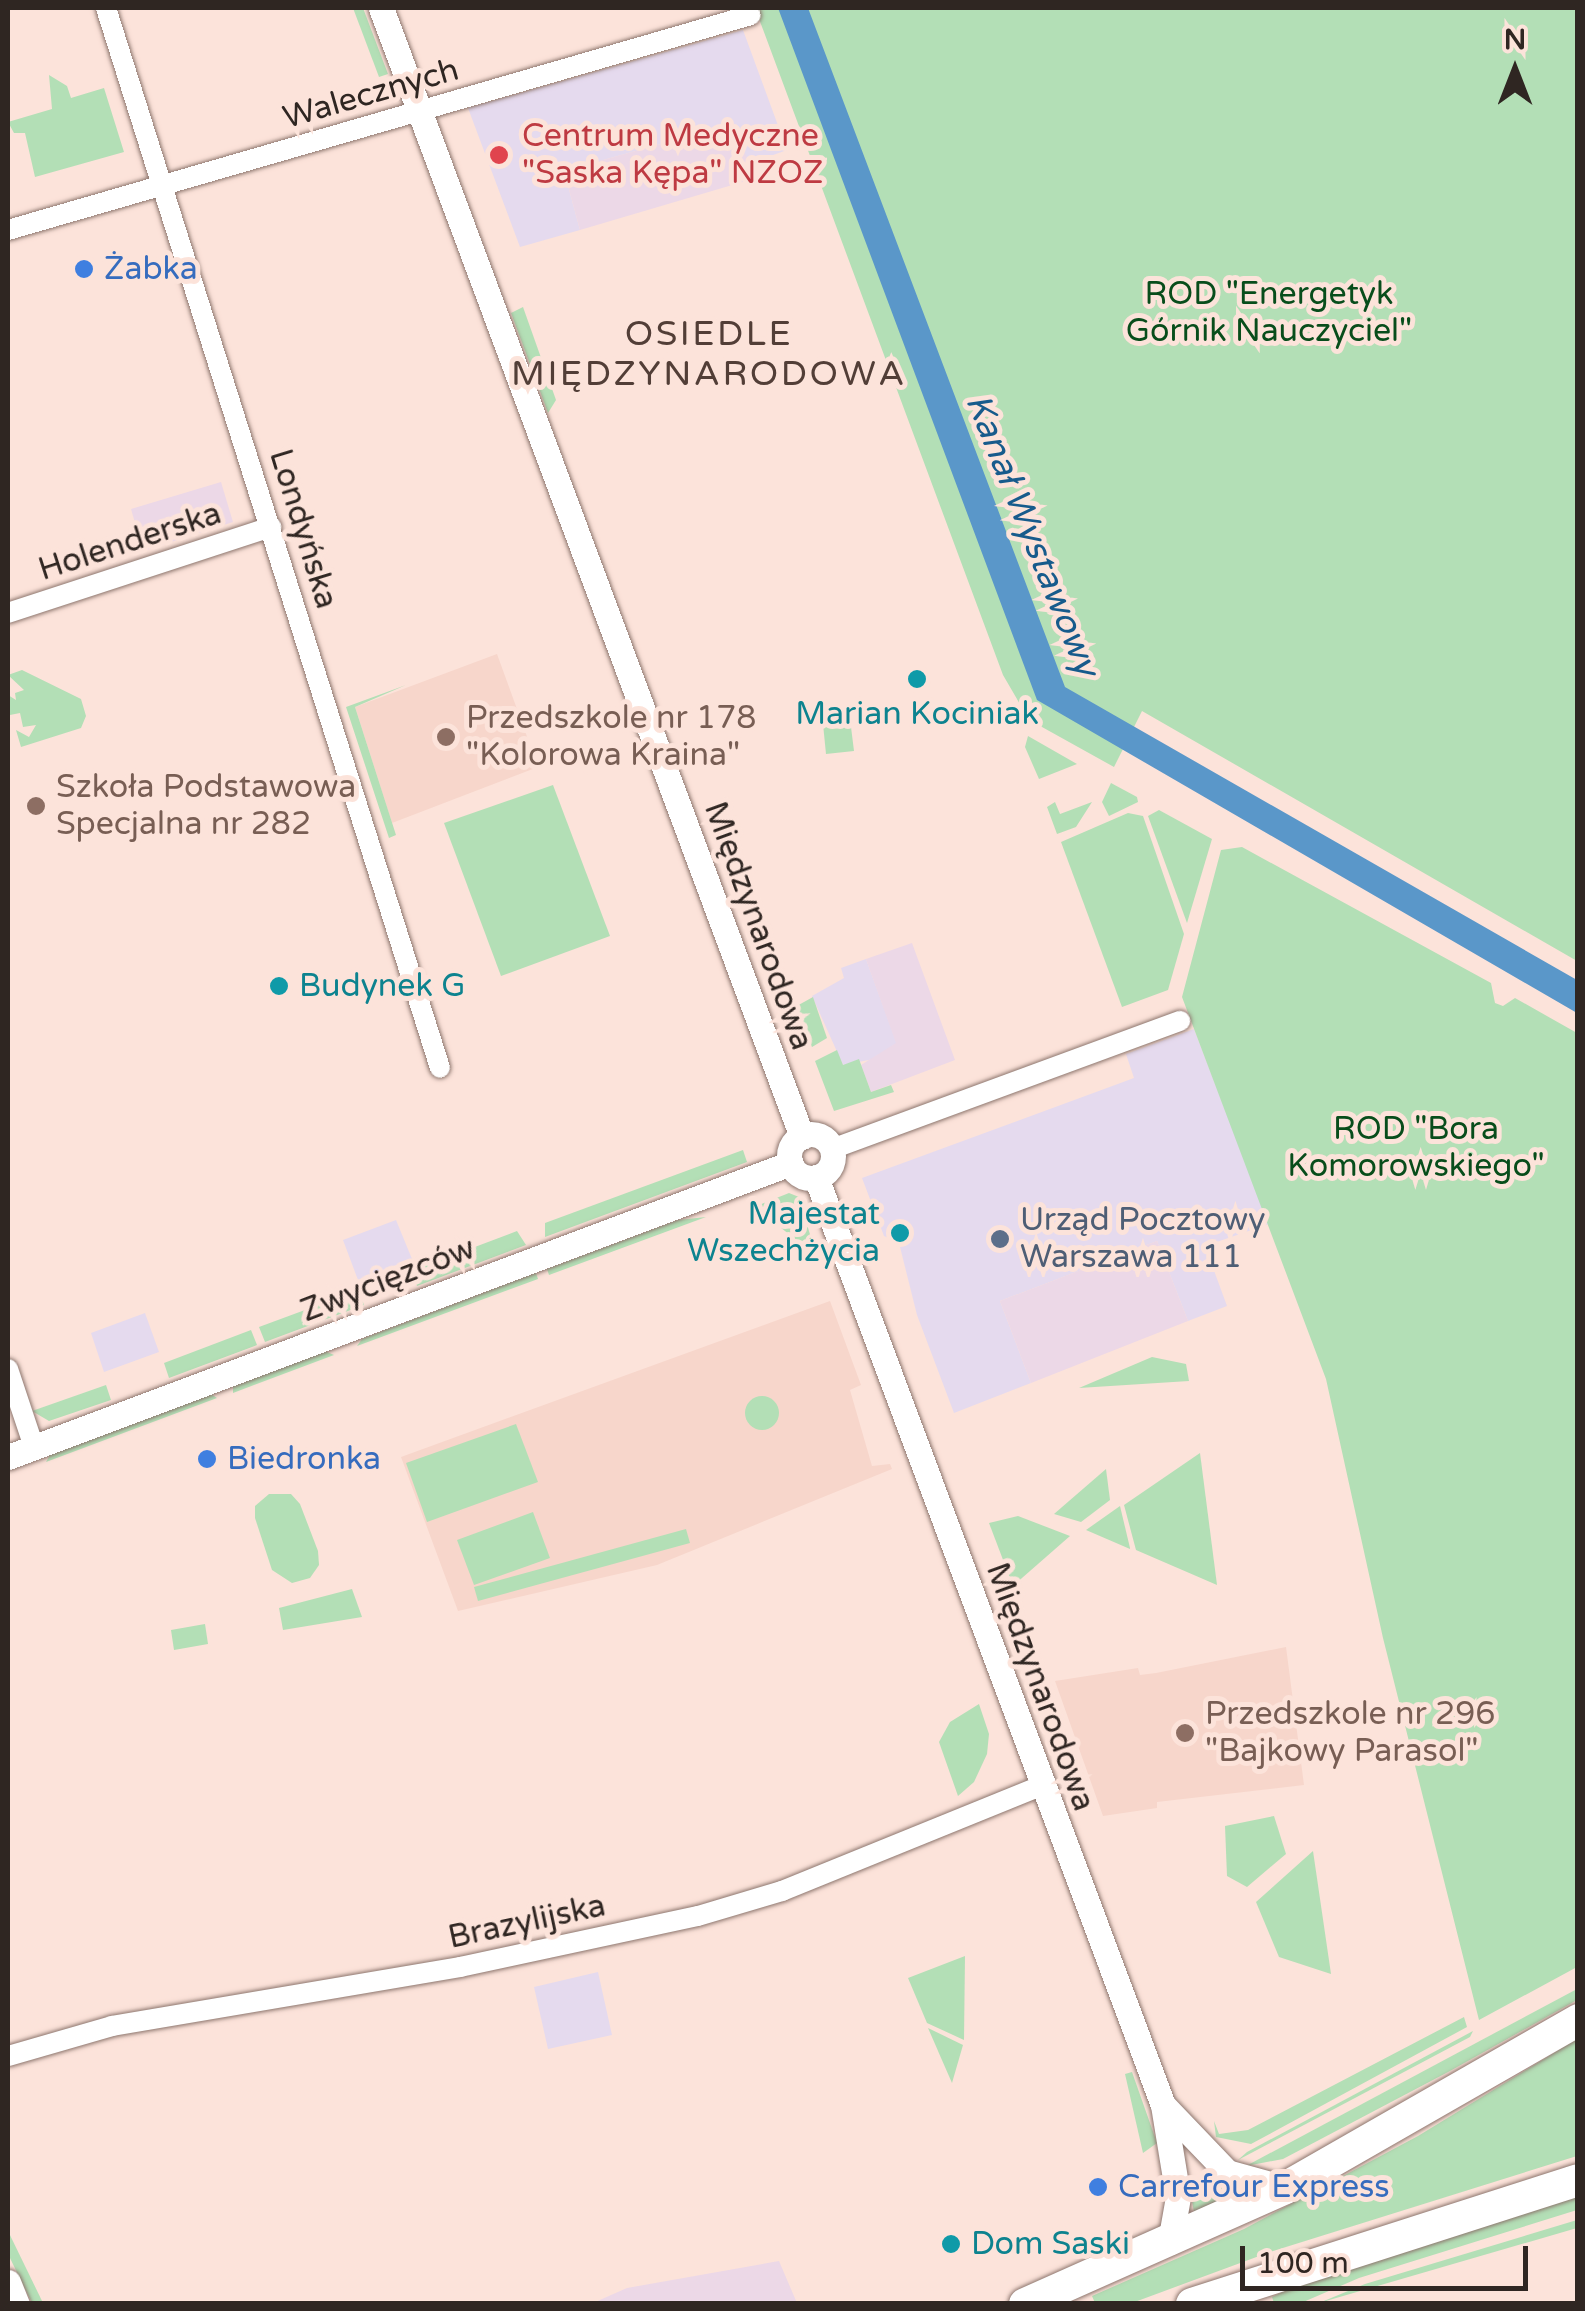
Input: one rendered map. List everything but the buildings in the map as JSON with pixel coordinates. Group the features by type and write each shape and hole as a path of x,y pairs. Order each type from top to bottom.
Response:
{"main road":[{"path":"1025,2304 1284,2188 1578,2020"},
{"path":"1192,2304 1578,2180"}],"street":[{"name":"Londyńska","path":"106,8 440,1068"},
{"name":"Międzynarodowa","path":"380,8 802,1136"},
{"name":"Walecznych","path":"8,230 750,16"},
{"name":"Holenderska","path":"8,610 271,527"},
{"path":"832,1149 1180,1021"},
{"path":"802,1136 823,1137 832,1149 831,1166 816,1177 802,1176 791,1163 792,1146 802,1136"},
{"name":"Zwycięzców","path":"8,1457 791,1163"},
{"name":"Międzynarodowa","path":"816,1177 1163,2105 1178,2197 1170,2242"},
{"path":"8,1369 34,1447"},
{"name":"Brazylijska","path":"8,2056 112,2026 460,1968 698,1916 782,1891 1041,1786"},
{"name":"Międzynarodowa","path":"1163,2105 1227,2172 1284,2188"},
{"path":"8,2282 17,2304"}],"shaded area":[{"path":"743,30 787,150 745,165 732,124 564,171 580,230 520,247 468,108"},
{"path":"732,124 756,178 580,230 564,171"},
{"path":"221,482 233,522 143,551 131,509"},
{"name":"Przedszkole nr 178 \"Kolorowa Kraina\"","path":"497,654 538,767 392,823 355,707"},
{"path":"912,943 955,1060 871,1092 861,1065 896,1043 866,959"},
{"path":"866,959 897,1044 879,1058 843,1065 812,996 844,978 841,968"},
{"path":"1194,1029 1269,1224 1205,1246 1227,1306 1188,1321 1157,1241 1000,1301 1031,1383 954,1413 917,1315 899,1243 884,1236 862,1178 1134,1078 1126,1054"},
{"path":"396,1220 412,1259 358,1280 343,1240"},
{"path":"1157,1241 1188,1321 1031,1383 1000,1301"},
{"path":"830,1301 861,1385 850,1390 872,1466 890,1464 892,1469 657,1565 458,1611 401,1457"},
{"path":"145,1313 159,1352 104,1372 91,1333"},
{"name":"Przedszkole nr 296 \"Bajkowy Parasol\"","path":"1286,1647 1304,1785 1157,1802 1157,1808 1103,1816 1055,1681 1138,1668 1140,1675 1156,1673"},
{"path":"598,1972 612,2035 548,2049 534,1987"},
{"path":"779,2261 797,2303 593,2303 627,2288"}],"green space":[{"path":"353,8 363,8 388,74 379,77"},
{"name":"ROD \"Energetyk Górnik Nauczyciel\"","path":"755,8 1577,8 1577,961 1142,711 1114,767 1042,727 1021,706 1003,675"},
{"path":"49,75 67,86 71,98 104,88 124,152 35,177 25,133 14,133 8,122 52,109"},
{"path":"523,307 556,400 548,413 511,313"},
{"path":"22,670 81,699 86,716 81,728 21,747 16,730 29,737 36,725 23,727 20,713 10,715 8,695 16,700 15,693 24,690 8,675"},
{"path":"406,685 355,707 396,835 389,838 346,707"},
{"path":"849,711 854,751 826,754 822,714"},
{"path":"1028,736 1077,764 1039,779 1025,747"},
{"path":"1111,783 1137,797 1138,802 1109,816 1102,802"},
{"path":"553,785 610,936 501,976 444,823"},
{"path":"1055,802 1060,814 1092,802 1076,827 1057,834 1047,807"},
{"path":"1159,810 1212,839 1187,923 1148,816"},
{"path":"1128,813 1143,816 1184,934 1168,990 1122,1007 1061,842"},
{"name":"ROD \"Bora Komorowskiego\"","path":"1242,847 1491,983 1495,1003 1503,1006 1515,998 1577,1033 1577,1967 1479,2020 1383,1638 1326,1379 1182,997 1221,850"},
{"path":"813,997 827,1038 812,1047 795,1007"},
{"path":"837,1050 843,1065 859,1059 871,1092 891,1085 894,1092 834,1111 815,1061"},
{"path":"743,1150 747,1162 545,1237 545,1223"},
{"path":"789,1193 799,1197 816,1255 754,1207"},
{"path":"706,1217 549,1275 547,1269 678,1220"},
{"path":"517,1231 526,1245 417,1286 411,1271"},
{"path":"536,1273 538,1279 357,1346 362,1339"},
{"path":"359,1290 364,1305 265,1342 259,1327"},
{"path":"251,1330 257,1345 169,1378 164,1363"},
{"path":"325,1351 334,1355 233,1393 233,1385"},
{"path":"1152,1357 1186,1364 1189,1381 1079,1388"},
{"path":"106,1385 111,1400 49,1421 32,1411"},
{"path":"211,1394 217,1398 46,1462 51,1453"},
{"path":"762,1396 774,1401 779,1413 774,1425 762,1430 750,1425 745,1413 750,1401"},
{"path":"516,1424 538,1482 427,1522 406,1463"},
{"path":"1200,1453 1217,1585 1136,1550 1124,1505"},
{"path":"1106,1469 1110,1500 1081,1522 1054,1514"},
{"path":"269,1494 291,1494 300,1504 318,1551 319,1565 310,1578 292,1583 272,1570 255,1518 255,1506"},
{"path":"1120,1506 1130,1548 1130,1549 1086,1530"},
{"path":"533,1512 550,1558 474,1585 457,1540"},
{"path":"1018,1516 1070,1536 1013,1586 989,1523"},
{"path":"686,1529 690,1543 478,1601 474,1587"},
{"path":"352,1589 362,1617 283,1630 279,1608"},
{"path":"205,1624 208,1644 174,1650 171,1630"},
{"path":"979,1704 989,1734 987,1754 974,1782 958,1796 939,1742 950,1722"},
{"path":"1274,1816 1286,1854 1247,1887 1227,1876 1225,1826"},
{"path":"1313,1851 1331,1974 1279,1957 1256,1902"},
{"path":"965,1956 964,2040 927,2023 908,1978"},
{"path":"1577,1989 1577,2000 1450,2071 1283,2159 1246,2166"},
{"path":"1464,2017 1467,2027 1251,2144 1216,2137 1214,2121 1219,2134 1248,2130"},
{"path":"928,2028 963,2045 952,2083"},
{"path":"1473,2031 1470,2037 1238,2160 1247,2152"},
{"path":"1577,2039 1577,2156 1270,2252 1132,2303 1095,2303 1092,2296 1244,2229 1418,2136"},
{"path":"1132,2072 1157,2143 1143,2153 1125,2074"},
{"path":"1221,2179 1243,2189 1194,2212 1191,2196"},
{"path":"1577,2193 1577,2210 1359,2278 1301,2303 1274,2303 1272,2297 1290,2288"},
{"path":"1577,2220 1577,2228 1319,2303 1365,2284"},
{"path":"8,2231 43,2303 32,2303 8,2254"}],"water":[{"path":"778,8 808,8 1065,687 1577,980 1577,1013 1037,700"}],"place":[{"name":"Centrum Medyczne \"Saska Kępa\" NZOZ","path":"499,155"},
{"name":"Żabka","path":"84,269"},
{"name":"Marian Kociniak","path":"917,679"},
{"name":"Przedszkole nr 178 \"Kolorowa Kraina\"","path":"446,737"},
{"name":"Szkoła Podstawowa Specjalna nr 282","path":"36,806"},
{"name":"Budynek G","path":"279,986"},
{"name":"Majestat Wszechżycia","path":"900,1233"},
{"name":"Urząd Pocztowy Warszawa 111","path":"1000,1239"},
{"name":"Biedronka","path":"207,1459"},
{"name":"Przedszkole nr 296 \"Bajkowy Parasol\"","path":"1185,1733"},
{"name":"Carrefour Express","path":"1098,2187"},
{"name":"Dom Saski","path":"951,2244"}],"district":[{"name":"OSIEDLE MIĘDZYNARODOWA","path":"709,354"}],"water label":[{"name":"Kanał Wystawowy","path":"1032,535"}]}
